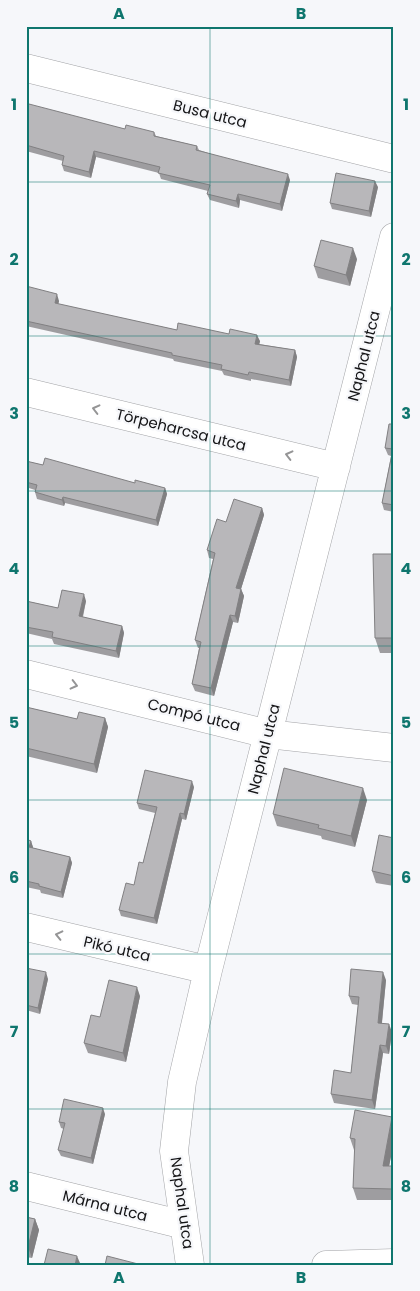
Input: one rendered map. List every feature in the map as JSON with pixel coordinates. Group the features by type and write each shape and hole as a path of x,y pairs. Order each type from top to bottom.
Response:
{"street":[{"name":"Busa utca","path":"26,68 394,159"},
{"name":"Naphal utca","path":"190,1265 174,1152 182,1082 208,970 394,237"},
{"name":"Törpeharcsa utca","path":"26,392 336,467"},
{"name":"Compó utca","path":"26,674 268,734 394,748"},
{"name":"Pikó utca","path":"26,927 208,970"},
{"name":"Márna utca","path":"26,1186 184,1226"},
{"path":"326,1265 394,1263"}],"building":[{"path":"29,104 125,129 126,125 154,132 154,136 197,146 196,150 288,174 280,204 238,194 236,201 207,194 210,185 158,173 160,167 94,151 89,172 62,165 64,156 26,145 26,106"},
{"path":"336,173 375,181 369,211 330,203"},
{"path":"321,240 353,248 346,275 314,266"},
{"path":"26,286 57,294 55,303 177,330 178,323 229,334 230,329 257,335 255,344 295,350 289,380 249,372 248,375 221,369 222,365 26,321"},
{"path":"394,415 394,505 382,503 393,449 385,448 389,424 392,424"},
{"path":"45,458 135,483 135,480 165,488 156,520 63,497 62,500 35,492 37,485 26,482 26,461 43,465"},
{"path":"234,499 262,508 236,588 241,589 235,616 230,615 211,688 192,684 201,642 195,640 215,553 207,550 217,519 226,522"},
{"path":"373,554 394,554 394,638 375,638"},
{"path":"62,590 84,594 79,616 122,626 116,651 52,637 53,632 26,627 26,601 58,608"},
{"path":"26,707 77,719 79,712 105,718 94,764 26,748"},
{"path":"284,768 363,788 351,836 318,828 319,825 273,814"},
{"path":"145,770 192,781 184,814 180,813 154,918 119,910 126,883 134,885 139,862 143,863 157,807 137,803"},
{"path":"379,835 394,838 394,876 372,871"},
{"path":"26,839 31,841 29,847 70,857 61,892 26,881"},
{"path":"26,968 46,972 38,1008 26,1005"},
{"path":"351,969 383,972 378,1023 389,1024 386,1046 380,1045 372,1100 331,1094 334,1070 351,1073 359,997 349,996"},
{"path":"109,980 137,987 123,1053 84,1043 91,1015 100,1017"},
{"path":"64,1099 103,1108 91,1158 58,1150 65,1123 59,1122"},
{"path":"355,1110 392,1117 383,1166 393,1166 392,1189 353,1188 355,1139 350,1138"},
{"path":"26,1217 35,1219 28,1247 26,1247"},
{"path":"48,1249 77,1256 75,1265 44,1265"},
{"path":"107,1256 142,1265 105,1265"}]}
